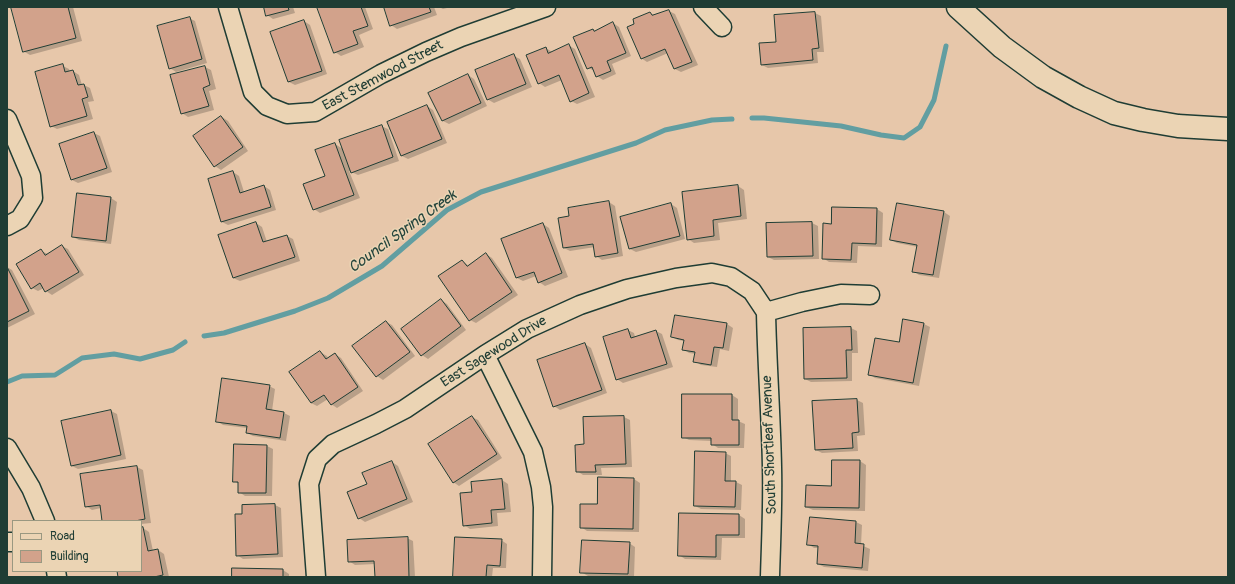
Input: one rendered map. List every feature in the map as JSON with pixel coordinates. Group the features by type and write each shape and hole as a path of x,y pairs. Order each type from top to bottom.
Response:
{"street":[{"name":"East Stemwood Street","path":"228,7 252,92 267,106 287,114 315,112 381,74 426,52 461,37 546,7"},
{"path":"703,7 722,27"},
{"path":"958,7 1002,48 1043,77 1079,97 1114,113 1178,126 1228,128"},
{"path":"7,119 31,176 33,198 20,219 7,226"},
{"name":"East Sagewood Drive","path":"316,577 309,484 317,459 333,444 405,409 485,355 527,329 580,305 627,289 676,278 712,273 731,277 752,291 766,312"},
{"path":"766,312 802,302 841,294 870,295"},
{"name":"South Shortleaf Avenue","path":"766,312 772,468 770,577"},
{"path":"485,355 533,452 541,487 543,507 542,577"},
{"path":"7,448 31,488 45,520"}],"building":[{"path":"11,7 68,7 76,38 23,52"},
{"path":"264,7 288,7 289,10 266,16"},
{"path":"317,7 361,7 368,26 353,31 358,44 334,53"},
{"path":"384,7 429,7 431,12 390,26"},
{"path":"669,10 692,62 674,69 665,49 641,59 627,27 634,24 633,19 650,12 652,15"},
{"path":"815,12 819,48 812,49 813,60 761,65 759,43 776,42 774,15"},
{"path":"190,17 202,59 169,69 157,26"},
{"path":"304,20 322,71 288,82 270,32"},
{"path":"613,22 626,53 607,61 611,71 596,77 592,67 587,69 573,37 593,29 594,31"},
{"path":"569,44 589,93 570,102 559,75 538,84 526,55 546,47 548,53"},
{"path":"514,54 526,84 487,100 475,70"},
{"path":"63,64 65,72 73,70 78,85 84,84 88,97 82,99 87,116 50,127 35,72"},
{"path":"205,66 210,85 203,88 209,106 181,114 170,75"},
{"path":"468,74 481,103 442,121 428,93"},
{"path":"427,105 442,139 401,156 387,122"},
{"path":"221,116 243,147 214,167 193,136"},
{"path":"382,125 393,157 351,173 339,140"},
{"path":"94,132 107,168 71,180 59,144"},
{"path":"335,143 354,195 313,210 303,184 325,176 315,150"},
{"path":"233,171 240,193 264,185 271,207 221,222 208,179"},
{"path":"738,185 741,216 713,220 714,236 687,240 682,192"},
{"path":"77,193 111,197 106,241 72,237"},
{"path":"609,201 618,253 595,257 593,244 563,248 558,218 569,216 568,208"},
{"path":"671,203 680,236 629,249 620,217"},
{"path":"897,203 944,211 933,275 912,272 917,245 890,240"},
{"path":"832,207 877,208 876,244 852,243 851,260 822,259 823,223 831,224"},
{"path":"256,222 263,242 287,235 295,257 233,278 218,235"},
{"path":"812,222 813,256 767,257 766,223"},
{"path":"543,223 562,273 538,283 534,272 516,278 501,239"},
{"path":"62,245 79,272 45,292 40,283 31,289 16,264 41,249 45,255"},
{"path":"486,253 512,292 469,321 438,276 462,260 467,266"},
{"path":"7,267 29,311 7,322"},
{"path":"441,299 461,326 421,356 401,329"},
{"path":"675,315 727,323 723,348 714,347 711,365 693,362 695,352 682,350 684,340 671,337"},
{"path":"903,319 924,323 913,383 868,375 875,338 899,342"},
{"path":"386,321 410,352 376,377 352,346"},
{"path":"851,327 852,350 846,350 847,378 804,379 803,328"},
{"path":"628,329 631,338 656,330 667,364 616,380 603,337"},
{"path":"585,343 602,390 553,407 537,360"},
{"path":"320,351 326,359 335,353 358,387 331,405 324,395 311,403 289,372"},
{"path":"222,378 270,385 266,409 284,412 280,438 246,433 247,426 216,422"},
{"path":"682,394 732,394 732,420 739,420 739,445 711,445 711,438 682,438"},
{"path":"857,399 859,432 852,433 853,448 815,450 812,401"},
{"path":"111,410 121,455 71,466 61,421"},
{"path":"472,416 497,454 453,483 428,444"},
{"path":"624,416 626,464 595,465 596,472 576,472 575,445 584,444 583,417"},
{"path":"234,444 267,445 266,493 238,493 238,482 233,482"},
{"path":"695,451 726,452 725,481 736,481 735,507 694,506"},
{"path":"832,460 860,460 859,508 805,507 806,485 831,486"},
{"path":"392,461 407,499 358,519 347,492 367,484 362,473"},
{"path":"137,466 145,519 102,520 100,505 85,507 80,474"},
{"path":"598,477 634,478 633,529 580,528 580,504 597,504"},
{"path":"502,479 505,509 491,510 492,523 463,526 460,493 472,492 471,482"},
{"path":"275,504 278,554 236,556 235,514 242,514 242,505"},
{"path":"679,513 739,514 739,535 716,535 716,557 678,556"},
{"path":"810,517 856,521 855,543 864,544 862,568 817,564 818,546 807,545"},
{"path":"142,528 148,551 158,549 163,575 154,577 118,577 117,572 142,572"},
{"path":"408,537 409,577 375,577 374,561 348,562 347,540"},
{"path":"455,537 502,539 500,566 487,565 486,577 453,577"},
{"path":"582,540 630,542 628,574 580,573"},
{"path":"232,568 283,569 283,577 232,577"}],"waterway":[{"name":"Council Spring Creek","path":"752,118 841,126 881,135 904,138 920,127 934,100 946,46"},
{"name":"Council Spring Creek","path":"204,336 224,333 295,311 328,298 382,266 447,210 481,192 636,143 665,130 712,120 732,119"},
{"name":"Council Spring Creek","path":"7,382 22,376 55,375 82,358 114,354 140,359 173,350 185,342"}]}
